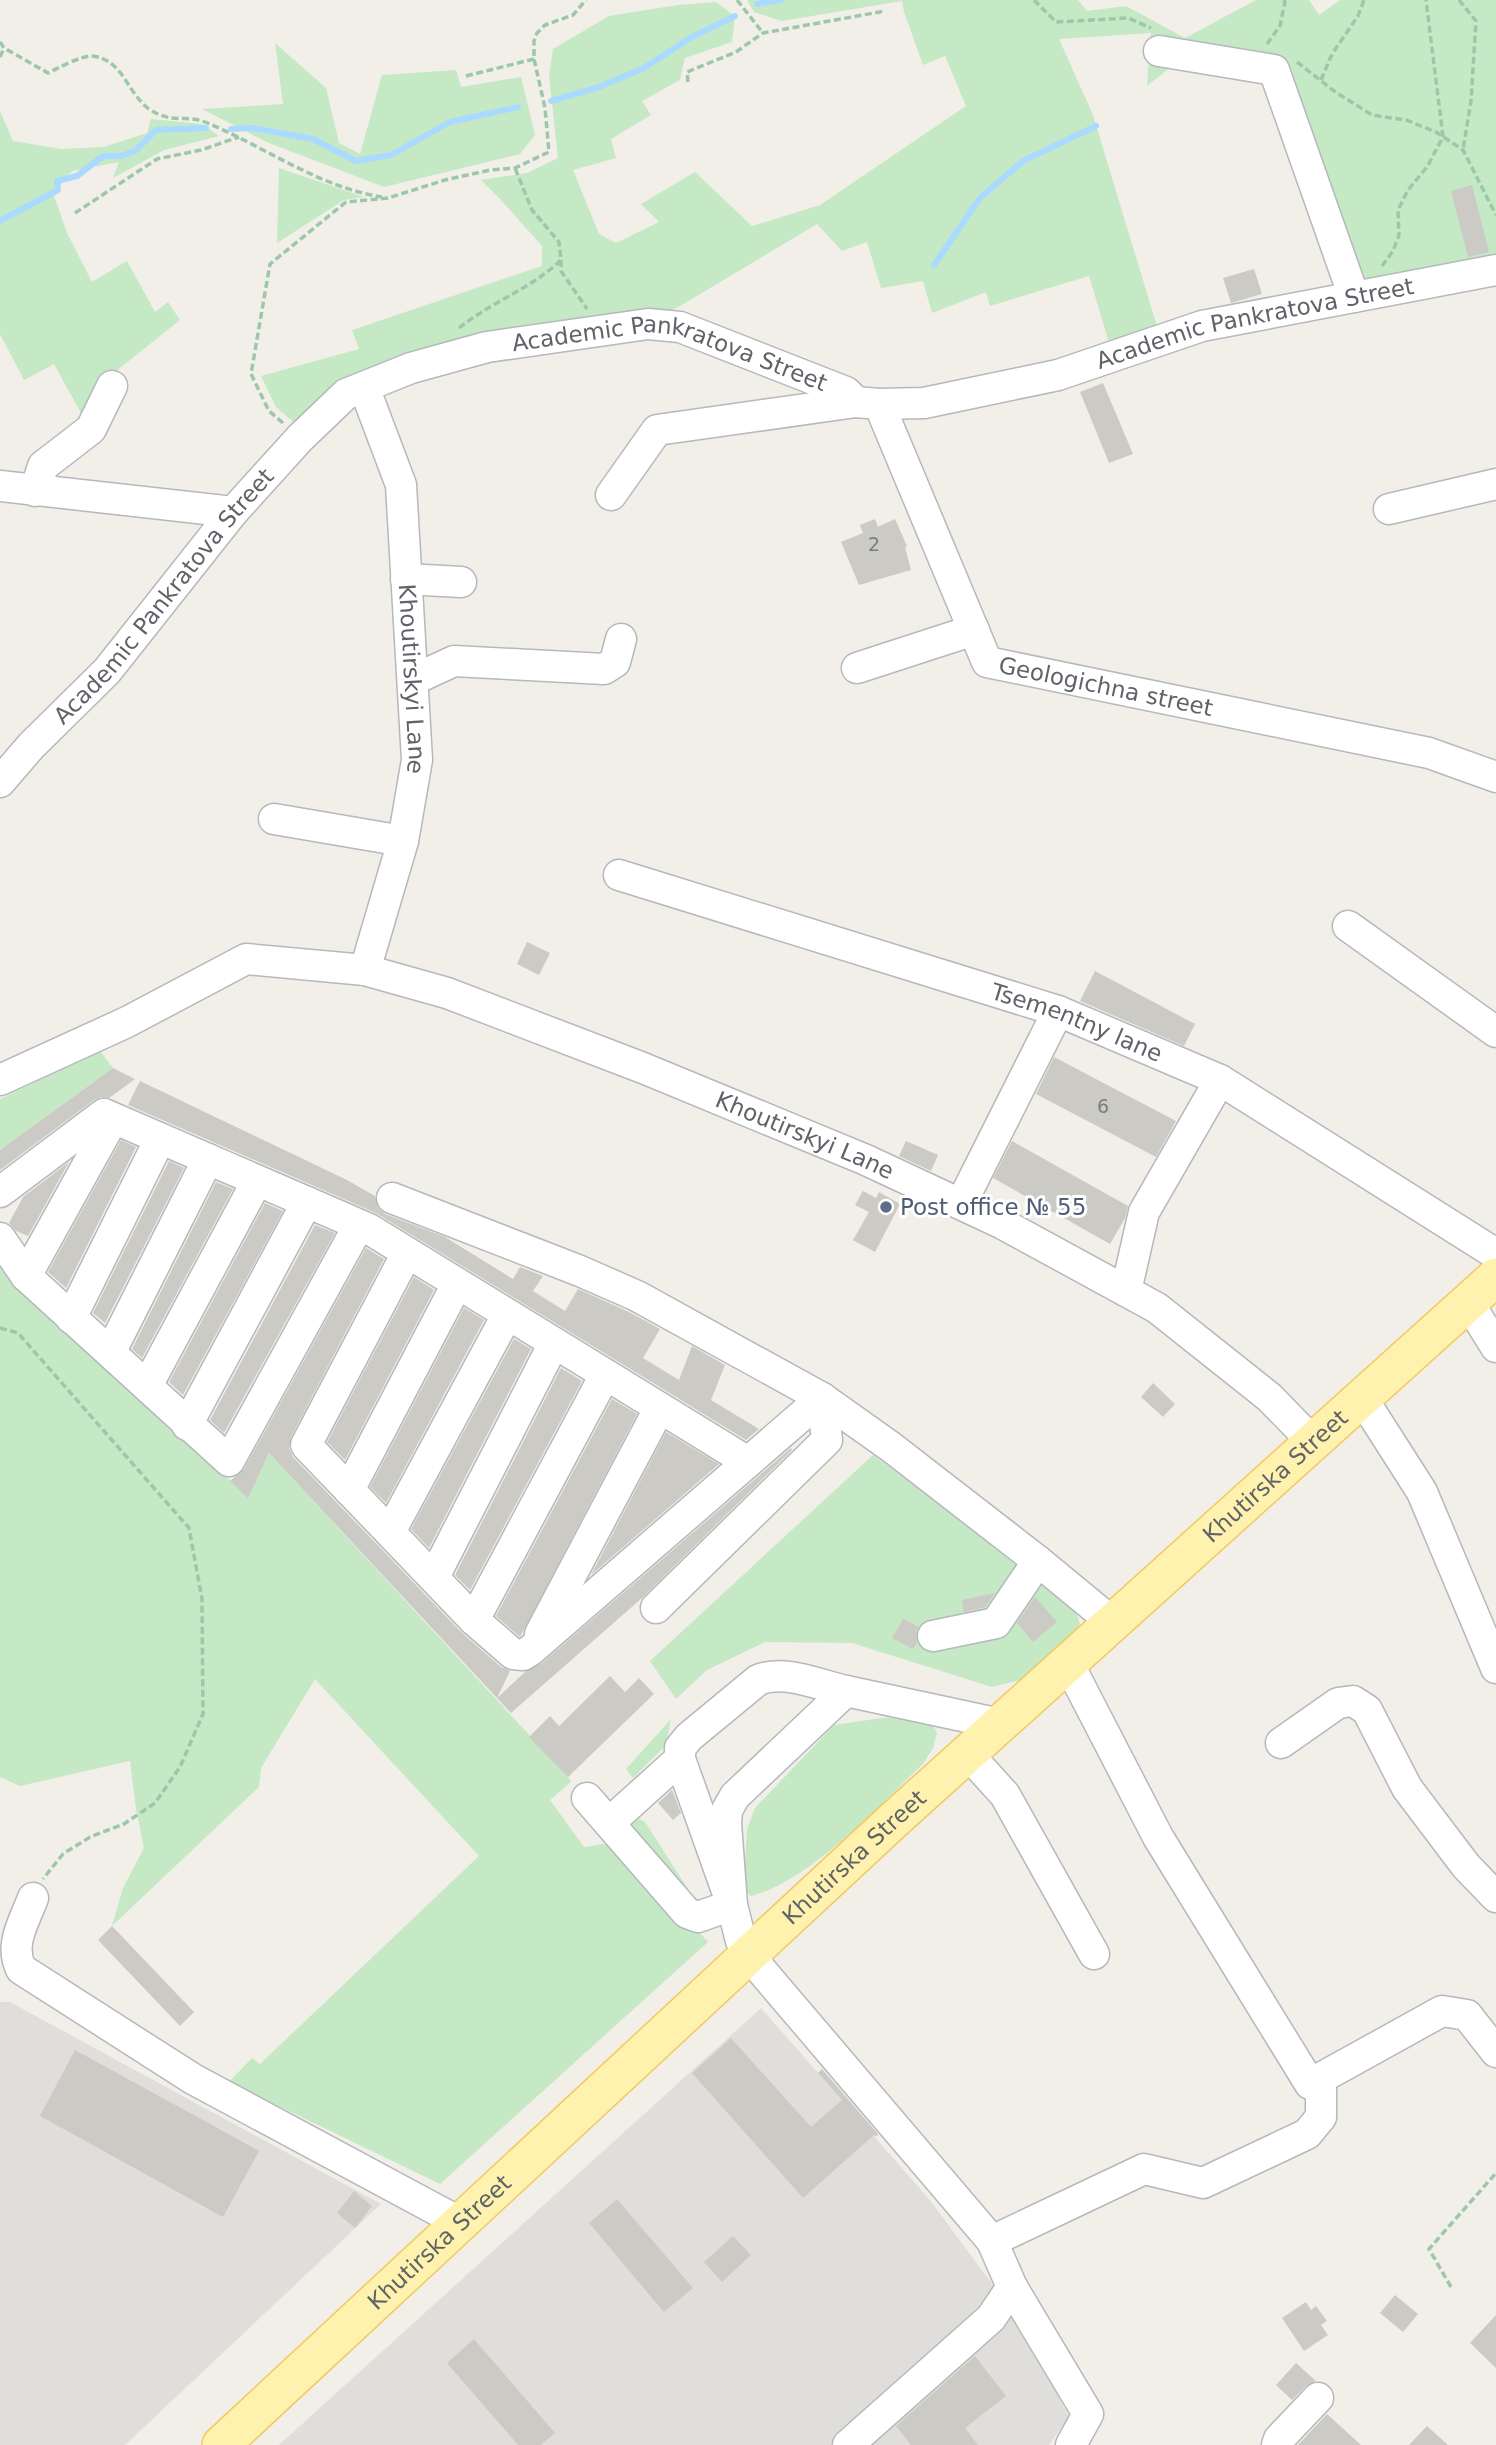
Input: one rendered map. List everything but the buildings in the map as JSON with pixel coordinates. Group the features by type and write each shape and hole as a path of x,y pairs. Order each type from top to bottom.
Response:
{"main road":[{"name":"Khutirska Street","path":"221,2445 967,1753 1496,1277"}],"street":[{"path":"1159,51 1264,68 1365,295"},
{"name":"Academic Pankratova Street","path":"0,782 31,746 107,671 233,512 300,438 346,394 411,368 488,347 648,324 680,327 868,403 924,403 1058,374 1202,326 1496,270"},
{"path":"34,491 43,466 92,429 112,386"},
{"name":"Khoutirskyi Lane","path":"364,387 401,485 417,760 403,841 365,970"},
{"path":"611,495 657,430 868,403"},
{"name":"Geologichna street","path":"868,403 987,662 1429,753 1496,777"},
{"path":"1389,509 1496,484"},
{"path":"0,486 233,512"},
{"path":"406,579 461,582"},
{"path":"857,667 974,630"},
{"path":"413,680 454,661 604,669 615,662 621,639"},
{"path":"274,819 403,841"},
{"name":"Tsementny lane","path":"619,874 1058,1011 1220,1080 1496,1254"},
{"path":"1348,926 1496,1032"},
{"name":"Khoutirskyi Lane","path":"0,1080 127,1022 246,959 365,970 447,993 643,1068 866,1160 1003,1224 1157,1308 1269,1397 1313,1442"},
{"path":"961,1204 1058,1011"},
{"path":"1126,1291 1144,1212 1220,1080"},
{"path":"0,1192 104,1114 359,1225 748,1462"},
{"path":"26,1276 113,1119"},
{"path":"71,1318 160,1139"},
{"path":"111,1351 208,1160"},
{"path":"147,1386 257,1181"},
{"path":"392,1198 637,1296 822,1398 891,1447 1112,1622"},
{"path":"187,1425 307,1202"},
{"path":"0,1238 26,1276 229,1461 359,1225"},
{"path":"407,1253 306,1445 474,1620 513,1654 523,1655 531,1650 822,1398"},
{"path":"349,1490 457,1284"},
{"path":"1468,1302 1496,1347"},
{"path":"390,1532 507,1315"},
{"path":"434,1577 554,1343"},
{"path":"474,1620 604,1375"},
{"path":"656,1608 827,1440 822,1398"},
{"path":"1362,1398 1422,1492 1496,1668"},
{"path":"531,1650 659,1409"},
{"path":"933,1636 996,1623 1038,1561"},
{"path":"1068,1663 1165,1849 1310,2084 1442,2011 1467,2015 1496,2052"},
{"path":"1000,1724 782,1676 766,1677 758,1680 689,1737 680,1748 680,1759 732,1905 741,1941 992,2241 1013,2287 1088,2414 1072,2445"},
{"path":"732,1905 727,1810 735,1796 846,1691"},
{"path":"1281,1743 1338,1703 1353,1701 1367,1710 1407,1788 1466,1866 1496,1897"},
{"path":"967,1753 1005,1795 1094,1954"},
{"path":"609,1823 680,1759"},
{"path":"587,1798 687,1913 698,1917 732,1905"},
{"path":"33,1898 15,1947 15,1958 21,1969 193,2079 461,2223"},
{"path":"992,2241 1144,2169 1203,2183 1307,2133 1321,2117 1321,2078"},
{"path":"848,2445 991,2318 1013,2287"},
{"path":"1277,2445 1279,2439 1318,2398"}],"path":[{"path":"300,438 269,411 251,374 270,264 346,202 388,198 444,180 490,170 515,168 549,152 545,108 534,59 534,41 545,25 573,15 586,0"},
{"path":"737,0 763,33"},
{"path":"1034,0 1056,22 1128,19 1167,34 1159,51"},
{"path":"1321,80 1332,54 1359,16 1364,0"},
{"path":"1365,295 1393,251 1399,234 1398,210 1408,190 1427,167 1443,137 1426,0"},
{"path":"1459,0 1476,20 1471,101 1463,150"},
{"path":"1264,68 1286,1"},
{"path":"688,82 687,72 736,52 763,33 885,11"},
{"path":"0,42 4,48 48,73 90,55 112,61 147,107 169,119 202,120 299,169 368,195 388,198"},
{"path":"0,57 4,48"},
{"path":"1264,68 1289,56 1372,115 1406,120 1443,137 1463,150 1496,215"},
{"path":"466,76 534,59"},
{"path":"75,213 157,159 201,150 239,137"},
{"path":"515,168 532,210 559,242 561,271 587,306 592,332"},
{"path":"457,329 476,314 543,277 561,260"},
{"path":"0,1328 18,1333 189,1528 202,1599 203,1714 180,1767 155,1803 124,1824 90,1837 63,1854 48,1871 33,1898"},
{"path":"1451,2287 1429,2249 1496,2173"}],"shaded area":[{"path":"0,2002 10,2002 381,2204 125,2445 0,2445"},
{"path":"761,2008 929,2199 1013,2312 1069,2417 1049,2445 279,2445"}],"green space":[{"path":"747,0 1078,0 1087,11 1126,6 1185,38 1256,0 1309,0 1319,15 1340,0 1496,0 1496,262 1357,291 1275,61 1177,62 1147,86 1151,33 1059,39 1093,115 1158,330 1110,346 1089,276 990,306 986,292 932,313 923,281 881,288 867,242 842,251 817,224 670,312 479,334 299,427 276,407 261,376 359,349 352,330 542,266 542,246 481,180 527,173 558,158 549,76 553,49 609,16 716,2 735,16 732,42 685,58 680,80 642,101 651,115 611,139 616,158 573,170 599,234 616,243 659,222 641,204 695,172 752,226 820,205 966,106 945,56 923,65 902,1 782,21 754,12"},
{"path":"275,43 326,88 339,143 360,154 382,75 456,70 461,87 521,77 535,135 520,154 384,187 269,143 202,109 283,104"},
{"path":"0,111 13,141 61,149 104,147 147,133 151,119 202,124 219,136 164,150 113,178 119,162 72,171 53,193 67,233 92,282 127,261 155,312 168,302 180,320 110,376 87,424 54,364 24,380 0,334"},
{"path":"279,168 364,197 344,200 277,243"},
{"path":"100,1051 113,1068 0,1150 0,1099"},
{"path":"0,1266 248,1497 269,1453 568,1777 571,1782 550,1800 584,1847 616,1842 708,1942 440,2184 229,2082 252,2058 260,2064 479,1856 315,1679 261,1768 259,1787 112,1926 123,1888 144,1848 130,1761 20,1786 0,1777"},
{"path":"873,1455 1071,1600 1082,1629 1028,1678 992,1687 852,1643 765,1642 707,1670 676,1699 650,1661"},
{"path":"920,1716 931,1721 937,1733 933,1748 923,1764 819,1859 773,1888 751,1896 744,1883 747,1829 755,1808 834,1725"},
{"path":"671,1719 666,1745 633,1778 626,1769"},
{"path":"636,1817 645,1822 693,1897 708,1908 705,1911 629,1828"}],"waterway":[{"path":"757,4 781,0"},
{"path":"551,101 599,87 644,68 690,38 735,16"},
{"path":"231,129 253,128 313,139 356,161 391,155 450,122 518,107"},
{"path":"934,265 980,198 1023,161 1096,126"},
{"path":"0,221 58,190 57,181 77,176 103,156 121,156 135,151 156,130 206,128"}],"place":[{"name":"Post office № 55","path":"886,1207"}]}
